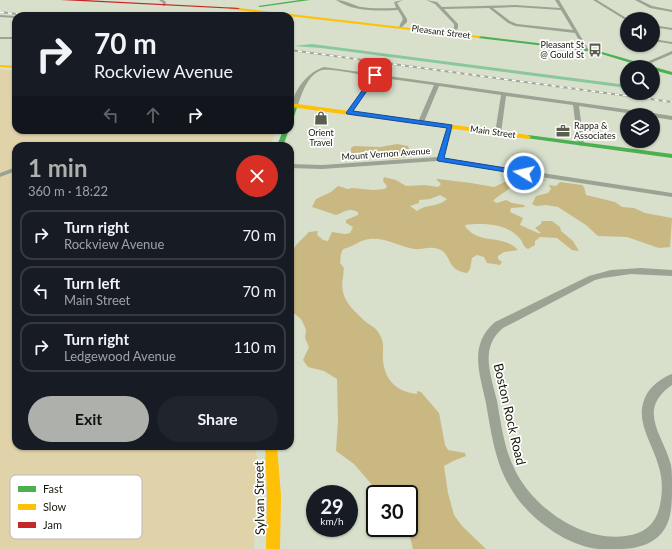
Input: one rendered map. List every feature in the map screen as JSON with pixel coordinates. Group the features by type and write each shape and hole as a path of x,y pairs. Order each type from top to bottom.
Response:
{"main road":[{"path":"62,0 162,2 230,8 308,0"},
{"path":"266,12 285,2"},
{"name":"Pleasant Street","path":"230,8 251,12"},
{"name":"Pleasant Street","path":"294,17 400,27 586,49 624,60"},
{"path":"0,66 12,67"},
{"path":"660,70 672,74"},
{"name":"Main Street","path":"294,105 672,156"},
{"name":"Sylvan Street","path":"271,450 274,496 273,549"}],"street":[{"path":"338,0 360,8 399,9"},
{"path":"400,27 405,22 405,19 395,3 401,0"},
{"path":"428,0 436,2 456,25 452,33"},
{"path":"557,0 586,49"},
{"path":"596,0 620,15"},
{"path":"637,0 651,7 672,11"},
{"path":"441,8 490,7 563,9"},
{"path":"490,7 514,24 576,32"},
{"path":"0,16 12,17"},
{"path":"660,27 672,29"},
{"path":"0,38 12,38"},
{"path":"0,43 7,38"},
{"path":"660,41 672,43"},
{"path":"657,60 672,52"},
{"path":"294,102 307,81 322,68 620,110"},
{"path":"349,113 375,75"},
{"path":"421,122 437,84"},
{"path":"498,133 504,93"},
{"path":"576,104 581,144"},
{"path":"660,116 672,118"},
{"path":"440,160 450,126"},
{"name":"Mount Vernon Avenue","path":"294,166 322,167 440,160 672,195"},
{"path":"0,175 12,170"},
{"name":"Boston Rock Road","path":"672,273 618,272 592,278 499,325 486,340 483,354 503,457 516,485 539,512 559,527 582,538 605,543 627,543 646,537 660,526 668,511 671,494 666,465 650,430 648,412 649,402 653,393 672,379"}],"shaded area":[{"path":"312,44 620,84 620,87 321,48 294,46"},
{"path":"0,69 12,70 12,134 275,134 272,142 12,142 12,450 256,450 257,458 254,549 0,549"},
{"path":"397,144 408,146 410,153 408,157 388,159 374,151 368,151 360,156 359,160 356,161 352,155 351,148 354,146 380,147"},
{"path":"505,174 547,180 512,185 508,190 493,201 497,203 506,200 512,203 524,205 525,207 511,208 510,212 523,218 520,225 538,233 541,233 535,228 541,224 542,221 552,221 573,241 579,251 572,250 557,238 540,237 535,241 535,245 528,249 516,234 510,230 487,224 465,226 477,236 505,242 518,250 504,252 498,256 498,259 502,262 500,265 487,263 484,257 477,255 472,258 470,269 467,273 456,269 441,250 433,248 414,249 386,240 369,239 343,249 340,263 344,268 342,284 345,297 351,307 366,322 376,329 380,336 383,343 383,361 386,374 398,388 410,393 417,394 417,391 421,392 439,413 445,445 448,450 465,453 466,456 444,466 448,493 454,515 462,526 486,549 413,549 410,537 418,537 418,485 372,485 354,464 336,451 338,421 337,379 324,371 308,367 303,360 309,347 305,338 306,330 301,319 294,313 294,249 309,232 318,231 317,235 323,240 328,241 332,232 345,234 350,233 353,227 346,223 346,220 358,215 358,212 347,210 336,215 312,207 316,199 331,192 338,186 348,189 385,189 387,186 383,181 384,177 396,180 406,186 425,185 438,187 441,184 436,179 494,187 511,179","holes":["440,195 447,199 440,203 424,207 417,211 410,206 419,203 419,200 430,199"]},
{"path":"560,182 582,185 586,195 615,202 622,207 634,208 645,213 672,218 670,247 659,248 627,237 598,236 586,225 558,207 546,205 536,206 532,204 536,196 548,193 551,189 549,185 556,186"}],"railway":[{"path":"0,12 12,13"},
{"path":"294,51 672,102"}],"traffic: fast":[{"path":"260,6 308,0"},
{"path":"479,37 595,51 625,60"},
{"path":"660,70 672,74"},
{"path":"282,142 284,134"},
{"path":"528,137 672,156"}],"traffic: slow":[{"path":"230,8 264,12"},
{"path":"294,15 479,37"},
{"path":"0,66 12,67"},
{"path":"294,106 528,137"},
{"path":"271,450 274,496 273,549"}],"traffic: jam":[{"path":"62,0 238,8"}],"place":[{"name":"Pleasant St @ Gould St","path":"595,50"},
{"name":"Orient Travel","path":"321,118"},
{"name":"Rappa & Associates","path":"563,131"}],"route":[{"path":"375,75 349,113 450,126 440,160 524,173"}]}
